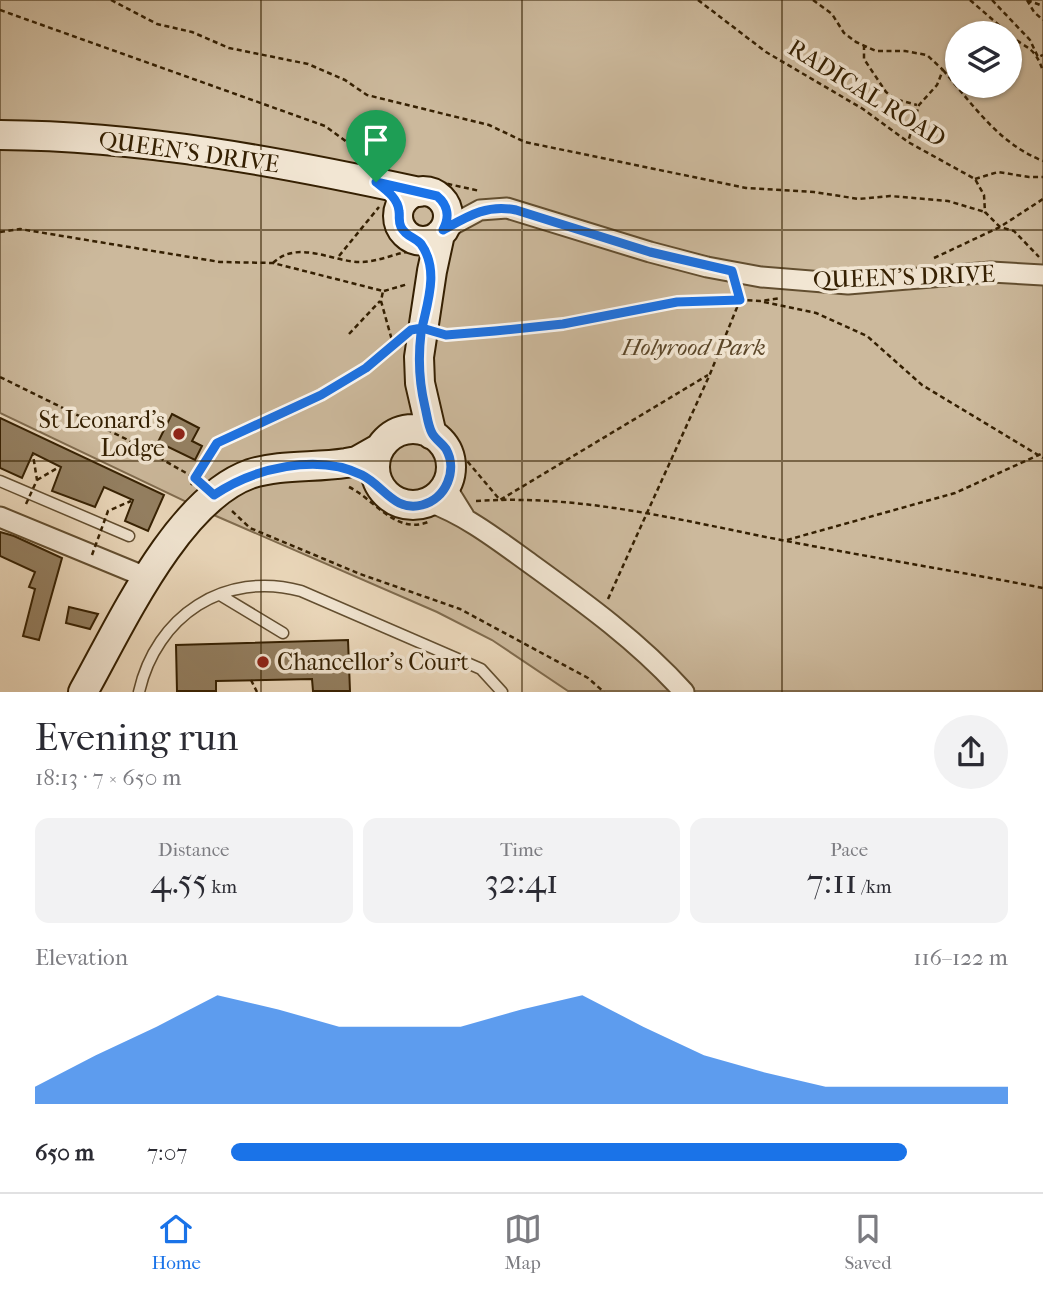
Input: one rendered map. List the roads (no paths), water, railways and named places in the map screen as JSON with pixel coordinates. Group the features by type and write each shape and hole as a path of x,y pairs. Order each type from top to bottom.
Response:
{"street":[{"name":"QUEEN'S DRIVE","path":"0,135 48,135 169,146 341,174 393,189 433,194 444,203 448,216 432,245 419,357 420,383 432,435 443,445 450,458 450,473 437,495"},
{"path":"393,189 402,229 409,236 432,245"},
{"name":"QUEEN'S DRIVE","path":"432,245 480,210 507,208 650,252 732,271 802,282 848,284 991,272 1043,275"},
{"name":"QUEEN'S DRIVE","path":"382,490 374,469 388,440 416,397 420,383"},
{"path":"83,691 148,578 194,513 199,487 237,480 262,471 357,461 388,440 418,429 432,435"},
{"path":"327,466 363,475 400,503 415,506 437,495 457,507 470,522 601,615 684,691"},
{"path":"0,517 148,578"}],"lane":[{"path":"0,481 129,536"},
{"path":"139,691 151,654 170,626 194,606 220,595 274,585 301,591 481,669 502,691"},
{"path":"220,595 283,633"}],"place":[{"name":"St Leonard's Lodge","path":"179,434"},
{"name":"Chancellor's Court","path":"263,662"}],"park label":[{"name":"Holyrood Park","path":"694,347"}]}
